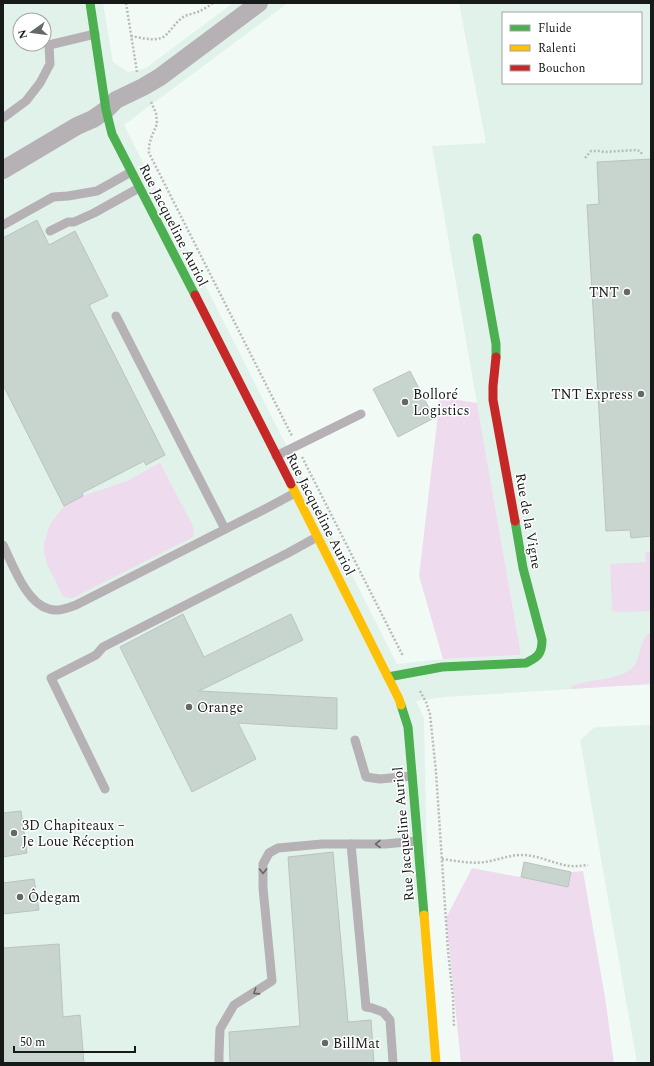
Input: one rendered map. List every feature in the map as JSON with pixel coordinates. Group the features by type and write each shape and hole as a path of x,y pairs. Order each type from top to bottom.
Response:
{"street":[{"name":"Rue Jacqueline Auriol","path":"90,3 106,110 112,134 130,172 197,299 317,536 399,699 404,713 408,727 436,1063"},
{"path":"3,170 77,126 93,119 106,110 116,100 160,77 259,3"},
{"name":"Rue de la Vigne","path":"388,677 442,667 526,662 534,659 540,654 542,647 542,640 523,568 493,400 492,391 496,344 477,238"}],"lane":[{"path":"3,118 26,101 40,83 50,64 49,45 95,34"},
{"path":"3,225 53,197 97,191 130,172"},
{"path":"50,231 68,222 74,222 94,213 139,188"},
{"path":"116,316 226,529"},
{"path":"276,456 361,414"},
{"path":"3,545 23,585 34,601 49,609 64,609 76,605 295,493"},
{"path":"105,789 51,678 96,655 103,647 283,555 317,536"},
{"path":"355,740 366,777 380,778 412,776"},
{"path":"219,1063 218,1055 220,1029 234,1005 272,981 263,888 263,864 269,853 278,848 322,844 384,844 417,841"},
{"path":"350,844 366,1007 383,1012 390,1020 393,1063"}],"path":[{"path":"131,36 145,39 162,38 178,21 186,15 200,11 213,3"},
{"path":"585,158 591,151 604,152 636,150 640,151 642,154"},
{"path":"442,859 475,863 514,855 524,855 533,856 564,865 588,865"}],"shaded area":[{"path":"3,3 103,3 113,62 128,72 146,68 233,3 288,3 124,125 397,664 443,659 521,655 432,146 486,143 459,3 651,3 651,684 446,697 416,701 424,718 431,1063 3,1063"},
{"path":"440,397 477,403 521,655 443,659 419,576"},
{"path":"160,463 192,524 194,530 193,537 73,598 63,596 47,564 44,552 44,543 50,525 57,515 64,506 83,496 127,481"},
{"path":"645,552 651,552 651,611 615,612 612,610 610,564 646,562"},
{"path":"651,632 651,684 571,689 572,686 579,683 613,677 627,672 636,663 644,639"},
{"path":"651,725 651,1063 637,1063 580,740 595,727"},
{"path":"472,868 568,886 571,872 583,871 605,997 614,1063 461,1063 446,918"}],"building":[{"name":"TNT","path":"651,159 651,536 631,538 630,530 606,531 587,205 599,204 597,162"},
{"path":"37,220 49,245 75,231 108,296 89,305 165,455 146,465 144,461 82,493 83,496 64,506 3,385 3,238"},
{"path":"410,371 434,418 398,437 373,389"},
{"path":"183,614 204,657 291,614 303,640 199,691 337,698 337,729 238,723 256,759 192,792 120,647"},
{"name":"3D Chapiteaux – Je Loue Réception","path":"21,811 27,853 3,857 3,813"},
{"path":"333,852 348,1022 371,1020 374,1063 230,1063 229,1032 300,1026 288,857"},
{"path":"524,862 571,872 568,887 521,877"},
{"name":"Ôdegam","path":"34,879 39,910 3,914 3,883"},
{"path":"59,944 63,1017 80,1015 84,1063 3,1063 3,948"}],"traffic: fast":[{"path":"90,3 106,110 112,134 195,295"},
{"path":"477,238 496,344 496,357"},
{"path":"388,677 442,667 526,663 534,659 540,652 542,640 523,568 515,521"},
{"path":"401,705 408,727 424,915"}],"traffic: slow":[{"path":"291,484 401,705"},
{"path":"424,915 436,1063"}],"traffic: jam":[{"path":"195,295 291,484"},
{"path":"496,357 493,400 515,521"}],"place":[{"name":"TNT","path":"627,292"},
{"name":"TNT Express","path":"641,394"},
{"name":"Bolloré Logistics","path":"405,402"},
{"name":"Orange","path":"189,707"},
{"name":"3D Chapiteaux – Je Loue Réception","path":"14,833"},
{"name":"Ôdegam","path":"20,897"},
{"name":"BillMat","path":"325,1043"}]}
